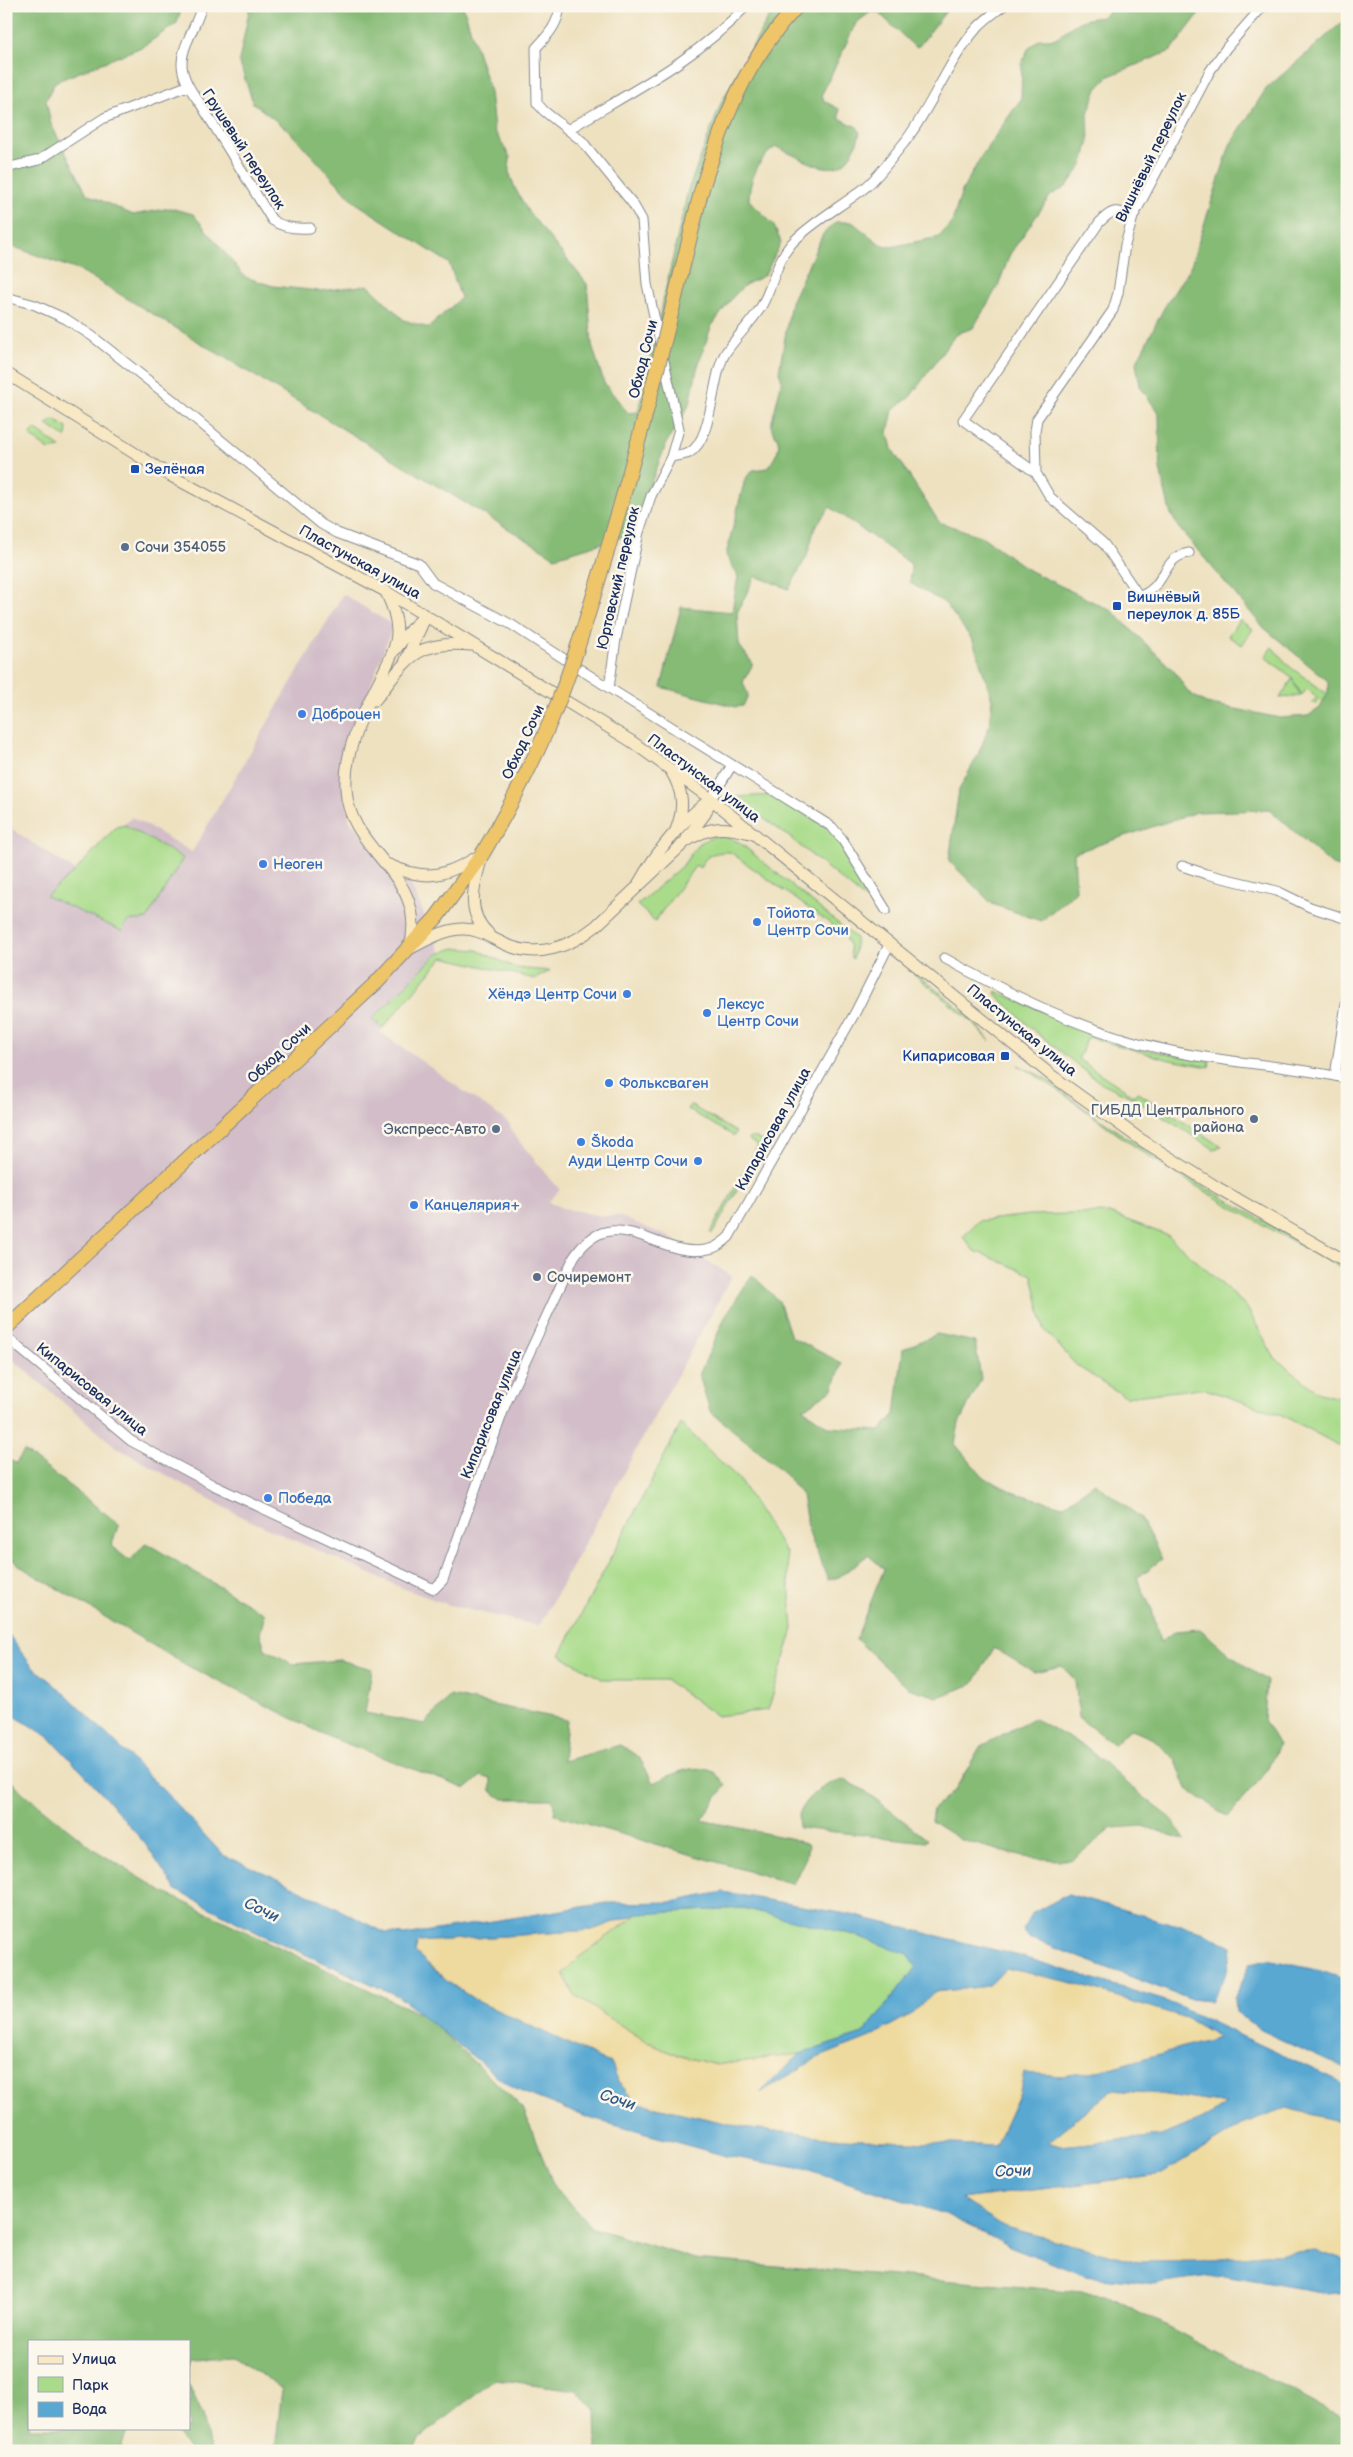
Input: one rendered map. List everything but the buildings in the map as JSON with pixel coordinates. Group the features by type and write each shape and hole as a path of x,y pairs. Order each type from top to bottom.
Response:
{"highway":[{"name":"Обход Сочи","path":"6,1328 332,1026 409,948 441,910 483,853 510,806 534,758 557,705 576,651 616,524 652,393 701,192 730,104 753,62 778,26 796,6"}],"main road":[{"name":"Пластунская улица","path":"6,373 171,476 385,591 631,741 711,798 1051,1075 1140,1139 1218,1188 1347,1262"},
{"path":"385,591 394,609 397,622 393,653"},
{"path":"409,948 412,926 411,908 400,880 379,857 359,830 351,812 346,791 346,770 351,746 393,653 411,629 425,616"},
{"path":"366,712 406,661 425,616"},
{"path":"406,661 421,650 436,644 474,645"},
{"path":"670,770 682,796 681,818 675,834"},
{"path":"409,948 437,936 461,929 480,932 522,950 552,950 581,938 617,908 685,842 704,814 711,798"},
{"path":"635,889 649,865 699,808 711,798"},
{"path":"685,842 709,829 723,828 756,835"},
{"path":"387,864 404,872 432,876 457,869 483,853"},
{"path":"483,853 473,897 474,912 479,923 493,938"}],"street":[{"name":"Грушевый переулок","path":"202,6 185,44 181,64 187,86 200,103 272,220 279,225 310,228"},
{"name":"Юртовский переулок","path":"560,6 559,18 552,30 536,48 537,103 544,111 582,141 634,204 642,220 647,284 679,429 671,457 651,496 639,532 616,639 609,688"},
{"path":"569,129 662,75 695,52 732,21 746,6"},
{"path":"671,457 690,453 701,439 708,422 721,361 762,306 780,260 791,244 811,225 837,209 869,184 883,169 915,129 966,42 977,27 1003,6"},
{"name":"Вишнёвый переулок","path":"1189,553 1179,554 1173,560 1156,588 1139,596 1104,544 1050,497 1036,473 1035,431 1037,419 1113,310 1118,293 1125,245 1134,217 1210,71 1227,47 1263,6"},
{"name":"Грушевый переулок","path":"6,168 39,160 104,118 187,86"},
{"path":"1036,473 963,420 1108,213 1115,211 1134,217"},
{"path":"6,297 35,305 66,319 92,336 173,400 321,524 337,533 419,564 433,583 512,625 832,827 842,839 886,910"},
{"path":"711,798 732,765"},
{"path":"1182,866 1206,874 1277,891 1310,907 1347,919"},
{"name":"Кипарисовая улица","path":"6,1337 131,1441 213,1485 434,1589 443,1580 506,1403 574,1256 583,1243 590,1237 614,1230 682,1249 709,1250 729,1237 856,1010 890,943"},
{"name":"Пластунская улица","path":"944,958 1008,992 1095,1030 1133,1042 1205,1057 1347,1079"},
{"path":"1335,1076 1347,997"}],"shaded area":[{"path":"343,594 393,625 364,704 343,771 349,820 411,885 443,957 380,1032 509,1123 514,1135 560,1190 548,1202 562,1208 602,1216 619,1216 669,1237 732,1276 539,1626 449,1605 402,1588 242,1517 116,1447 6,1354 6,825 75,871 132,817 192,852"}],"green space":[{"path":"6,6 182,6 177,23 144,46 55,82 46,100 51,124 87,194 133,215 170,208 193,214 245,277 273,286 319,291 368,285 404,320 428,328 461,298 449,263 356,203 288,130 253,103 239,61 250,6 463,6 490,92 494,130 510,157 509,172 515,188 527,210 587,284 592,345 604,383 628,413 638,412 688,190 721,103 770,15 770,6 950,6 919,46 915,47 879,13 872,11 856,23 822,94 824,101 839,109 839,118 857,127 860,133 853,151 845,161 836,167 826,167 815,165 776,147 770,151 756,170 749,192 749,200 773,224 781,242 765,275 745,285 732,298 711,327 697,369 690,404 667,442 647,493 639,532 555,557 83,272 6,244"},
{"path":"1113,6 1205,6 1171,51 1109,76 1097,89 1088,113 1089,140 1083,164 1066,187 1051,195 1010,254 998,286 973,328 956,334 910,397 893,410 888,432 892,449 939,522 983,537 1030,571 1112,611 1174,671 1189,693 1206,703 1280,718 1308,716 1320,708 1328,693 1328,681 1263,627 1178,527 1170,512 1160,469 1159,414 1140,386 1136,363 1164,308 1190,268 1230,145 1266,89 1347,18 1347,870 1332,865 1270,810 1197,812 1074,853 1076,891 1041,921 992,904 949,861 959,790 978,755 989,727 992,699 973,641 945,603 910,583 911,564 830,507 815,527 807,556 789,589 755,576 737,613 739,645 753,664 743,682 748,695 743,706 736,707 661,687 681,607 732,612 738,576 726,555 745,479 753,470 768,468 777,451 779,444 771,425 782,381 779,372 791,302 823,234 836,222 852,222 880,244 891,247 939,237 952,222 962,191 982,155 1021,99 1022,63 1028,49 1040,39 1054,39 1081,21 1103,17"},
{"path":"55,420 67,428 66,438 46,424"},
{"path":"35,429 61,448 49,450 30,436"},
{"path":"1239,620 1253,629 1242,645 1228,636"},
{"path":"1272,647 1290,667 1329,695 1330,702 1321,700 1317,704 1312,703 1317,697 1307,689 1302,695 1294,683 1301,696 1280,698 1292,679 1294,682 1293,678 1265,657"},
{"path":"775,795 831,830 842,844 876,908 788,836 734,797"},
{"path":"125,825 183,858 147,919 128,921 122,931 46,896 75,871 116,827"},
{"path":"715,836 726,837 739,842 856,938 853,959 851,958 850,947 842,932 730,852 708,857 700,868 696,865 655,921 637,905 683,865 699,843"},
{"path":"454,948 477,950 516,968 550,971 535,979 443,957 383,1028 372,1019 436,955"},
{"path":"915,972 972,1019 990,1041 971,1021 914,974"},
{"path":"996,991 1114,1040 1160,1053 1210,1061 1209,1067 1170,1060 1088,1037 1078,1059 1134,1096 1137,1092 1222,1147 1214,1149 1131,1097 1098,1081 1032,1029 995,994"},
{"path":"1018,1065 1045,1078 1088,1111 1170,1167 1347,1269 1347,1271 1243,1214 1193,1184 1127,1141 1034,1074"},
{"path":"690,1105 736,1132 734,1136 687,1109"},
{"path":"750,1138 756,1138 767,1144 768,1151 761,1147 713,1233 710,1233 758,1146 749,1140"},
{"path":"1109,1213 1169,1236 1246,1306 1274,1357 1319,1393 1347,1400 1347,1450 1282,1415 1202,1388 1126,1397 1077,1366 1044,1329 1032,1275 973,1250 963,1237 978,1221 1030,1215"},
{"path":"752,1275 779,1301 791,1337 842,1363 833,1389 803,1409 829,1427 880,1431 895,1414 903,1349 937,1334 975,1342 981,1379 959,1423 955,1444 983,1477 1015,1493 1063,1506 1095,1483 1140,1517 1162,1559 1137,1578 1152,1610 1160,1642 1175,1631 1200,1629 1230,1655 1267,1681 1264,1720 1279,1745 1267,1770 1228,1817 1187,1789 1176,1761 1155,1740 1130,1729 1114,1745 1079,1718 1075,1680 1062,1666 1034,1672 994,1648 973,1684 938,1697 908,1688 856,1639 884,1569 868,1555 839,1577 828,1580 809,1533 802,1495 781,1470 710,1411 699,1375 726,1315"},
{"path":"681,1424 739,1479 786,1553 793,1629 768,1710 717,1716 666,1680 604,1680 560,1655"},
{"path":"24,1451 119,1524 111,1546 130,1561 146,1543 265,1614 260,1633 265,1649 293,1664 340,1660 372,1669 365,1713 425,1724 450,1696 567,1720 563,1761 620,1745 639,1757 653,1783 684,1770 700,1768 708,1770 715,1773 726,1785 701,1820 793,1839 808,1845 806,1857 793,1884 555,1815 553,1799 503,1799 491,1791 491,1779 481,1776 466,1789 329,1737 186,1665 26,1570 6,1555 6,1459 16,1463"},
{"path":"1033,1718 1089,1749 1136,1791 1171,1818 1185,1840 1143,1826 1112,1828 1072,1860 1057,1860 1023,1857 961,1840 931,1821 933,1809 955,1790 980,1747"},
{"path":"6,1774 23,1793 95,1850 165,1893 426,2017 523,2108 555,2189 593,2228 695,2259 1105,2294 1347,2420 1347,2451 597,2451 596,2410 576,2390 494,2379 420,2438 413,2451 275,2451 282,2389 234,2356 192,2358 190,2363 190,2340 28,2340 28,2430 131,2430 126,2433 122,2446 124,2451 6,2451"},
{"path":"843,1779 864,1790 928,1840 926,1842 798,1828 799,1814 807,1800 830,1783"},
{"path":"743,1908 854,1935 909,1954 916,1967 863,2034 800,2054 716,2065 680,2056 644,2040 575,1996 563,1973 578,1958 638,1914"},
{"path":"190,2387 203,2415 210,2451 189,2451 173,2430 190,2430"}],"sand":[{"path":"638,1914 578,1958 563,1973 575,1996 644,2040 680,2056 716,2065 800,2054 763,2091 817,2058 870,2037 913,2013 934,1992 989,1986 1006,1968 1069,1982 1186,2018 1219,2037 1103,2070 1062,2076 1024,2073 1019,2095 996,2146 843,2139 742,2127 635,2102 618,2081 612,2064 477,2001 448,1982 415,1952 418,1942 592,1930"},
{"path":"1112,2090 1160,2094 1226,2104 1207,2117 1162,2136 1060,2146 1047,2142"},
{"path":"1286,2108 1338,2121 1347,2128 1347,2260 1315,2250 1200,2261 1139,2262 1005,2227 961,2199 1162,2174 1246,2122"}],"water":[{"name":"Сочи","path":"6,1631 31,1665 69,1697 163,1790 223,1855 272,1876 386,1933 404,1935 607,1903 672,1902 723,1892 852,1915 1020,1956 1166,2001 1347,2085 1347,2128 1338,2121 1286,2108 1246,2122 1162,2174 961,2199 1005,2227 1139,2262 1200,2261 1316,2250 1347,2260 1347,2291 1326,2293 1224,2275 1156,2284 1085,2276 1007,2245 945,2214 809,2170 726,2156 589,2118 512,2088 398,1996 258,1933 176,1890 146,1845 101,1792 49,1737 6,1711","holes":["743,1908 854,1935 908,1954 916,1967 863,2034 800,2054 760,2093 817,2058 870,2037 913,2013 934,1992 989,1986 1006,1968 1069,1982 1186,2018 1219,2037 1103,2070 1062,2076 1024,2073 1019,2095 996,2146 843,2139 742,2127 635,2102 618,2081 612,2064 477,2001 448,1982 415,1952 418,1942 592,1930 638,1914","1112,2090 1160,2094 1226,2104 1207,2117 1162,2136 1060,2146 1048,2142"]},
{"path":"1068,1894 1205,1933 1232,1946 1230,1961 1225,1975 1210,2001 1189,1999 1029,1938 1023,1930 1031,1914"},
{"path":"1267,1959 1321,1971 1347,1980 1347,2070 1260,2030 1236,2012 1235,1999 1250,1963"}],"place":[{"name":"Зелёная","path":"135,469"},
{"name":"Сочи 354055","path":"125,547"},
{"name":"Вишнёвый переулок д. 85Б","path":"1117,606"},
{"name":"Доброцен","path":"302,714"},
{"name":"Неоген","path":"263,864"},
{"name":"Тойота Центр Сочи","path":"757,922"},
{"name":"Хёндэ Центр Сочи","path":"627,994"},
{"name":"Лексус Центр Сочи","path":"707,1013"},
{"name":"Кипарисовая","path":"1005,1056"},
{"name":"Фольксваген","path":"609,1083"},
{"name":"ГИБДД Центрального района","path":"1254,1119"},
{"name":"Экспресс-Авто","path":"496,1129"},
{"name":"Škoda","path":"581,1142"},
{"name":"Ауди Центр Сочи","path":"698,1161"},
{"name":"Канцелярия+","path":"414,1205"},
{"name":"Сочиремонт","path":"537,1277"},
{"name":"Победа","path":"268,1498"}]}
